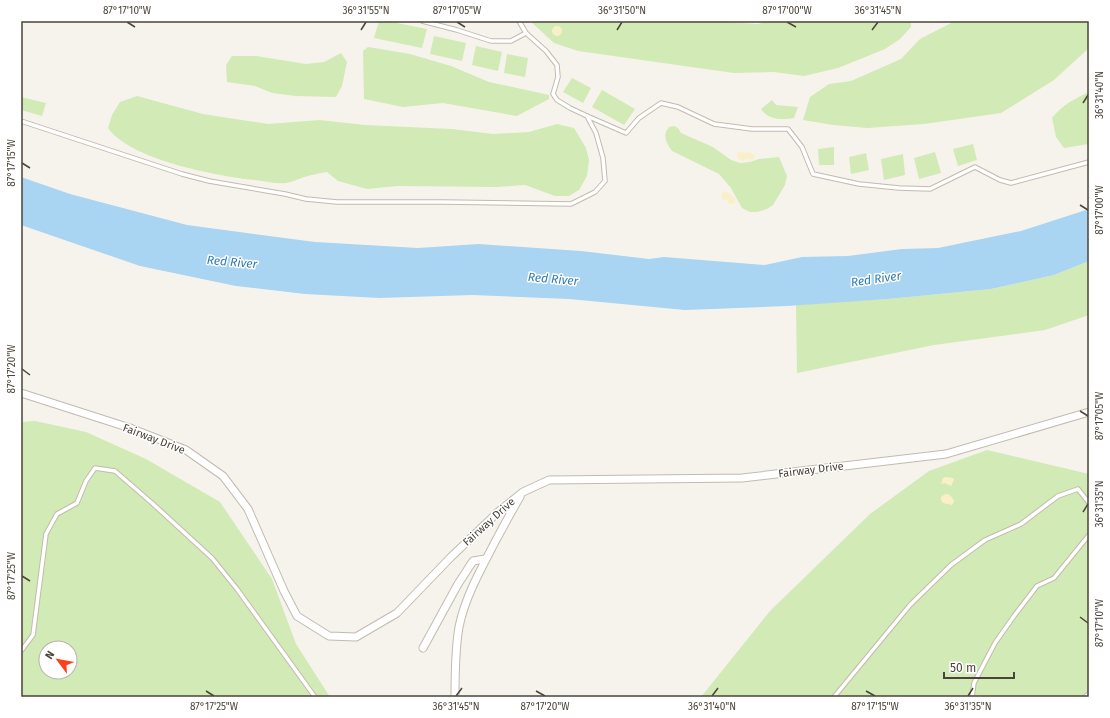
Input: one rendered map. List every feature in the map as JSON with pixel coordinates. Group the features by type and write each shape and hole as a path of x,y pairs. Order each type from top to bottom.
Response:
{"street":[{"name":"Fairway Drive","path":"21,394 130,428 186,450 223,476 248,509 284,591 297,616 329,636 356,637 397,613 451,557 498,512 523,492 549,480 742,478 946,454 1089,412"},
{"path":"455,697 459,627 472,588 485,559 523,492"},
{"path":"423,648 458,584 474,561 485,559"}],"lane":[{"path":"422,21 491,41 511,41 526,33"},
{"path":"519,21 526,33 546,51 557,65 558,78 553,94 557,100 570,108 626,133 639,118 661,103 678,107 714,124 752,129 788,129 802,147 813,174 859,184 898,188 930,188 974,167 1000,180 1011,183 1089,162"},
{"path":"21,121 182,174 209,181 306,199 337,202 571,204 595,192 605,181 601,152 596,133 587,116"},
{"path":"21,651 33,635 46,534 57,514 77,503 86,480 95,468 115,471 212,558 237,588 315,697"},
{"path":"834,697 910,605 951,565 973,548 984,540 1021,524 1058,496 1078,489 1089,503"},
{"path":"972,697 974,683 995,644 1014,616 1037,586 1054,578 1089,535"},
{"path":"1085,697 1089,694"}],"green space":[{"path":"379,21 387,21 427,29 422,48 374,38"},
{"path":"530,21 707,21 758,24 768,21 911,21 911,27 900,39 885,49 838,68 804,76 774,72 734,73 578,51 554,43"},
{"path":"955,21 1089,21 1089,48 1054,80 1001,113 924,124 867,128 833,125 803,120 810,97 829,84 851,81 901,59 920,39"},
{"path":"434,36 466,43 462,61 430,54"},
{"path":"476,46 502,52 498,71 472,65"},
{"path":"368,47 410,54 451,66 489,82 549,95 549,99 517,116 443,103 403,107 364,99 363,51"},
{"path":"341,53 347,62 342,86 336,97 296,96 272,93 255,86 227,82 226,65 232,56 256,56 306,64 324,62"},
{"path":"507,54 528,58 525,77 504,73"},
{"path":"572,78 591,88 583,103 563,92"},
{"path":"602,90 635,109 624,125 592,107"},
{"path":"1089,92 1089,144 1064,148 1056,137 1052,118 1060,109 1078,97"},
{"path":"137,96 203,114 268,124 319,120 365,125 452,129 493,134 529,132 557,124 574,128 586,148 589,160 587,176 579,190 569,196 555,196 525,185 498,187 397,186 367,189 338,181 327,172 318,173 283,183 224,176 156,158 136,150 120,140 108,128 112,115 120,102"},
{"path":"21,97 46,103 42,116 21,110"},
{"path":"772,100 776,105 798,107 794,118 776,118 764,113 761,109"},
{"path":"674,126 678,128 681,133 713,147 731,160 740,163 779,157 787,176 785,185 773,205 767,209 757,212 750,212 742,208 731,188 719,174 672,151 665,136 669,127"},
{"path":"973,144 977,160 958,166 953,149"},
{"path":"834,147 834,165 819,165 818,149"},
{"path":"935,152 941,173 919,179 914,158"},
{"path":"866,153 869,170 851,174 849,157"},
{"path":"903,154 905,175 884,180 881,159"},
{"path":"1089,261 1089,315 1045,330 934,345 797,373 796,304 888,299 991,289 1054,275"},
{"path":"35,421 86,432 146,459 220,502 272,579 296,644 330,697 21,697 21,422"},
{"path":"987,450 1089,474 1089,697 701,697 770,611 870,514 929,471"}],"sand":[{"path":"555,26 559,26 561,27 561,35 555,36 552,33 552,29"},
{"path":"738,152 751,152 755,156 752,160 747,159 742,161 737,156"},
{"path":"723,191 729,193 736,200 734,204 729,204 727,200 723,200 721,195"},
{"path":"943,478 953,478 954,480 951,486 945,483 941,484"},
{"path":"945,494 952,497 954,502 952,505 943,503 941,500 941,497"}],"water":[{"name":"Red River","path":"21,177 70,194 187,225 315,242 418,248 479,244 581,251 649,259 664,257 765,265 802,257 848,256 902,249 938,248 1021,231 1089,209 1089,261 1054,275 991,289 888,299 787,306 685,310 569,299 472,295 379,298 305,294 236,286 140,266 21,225"}]}
